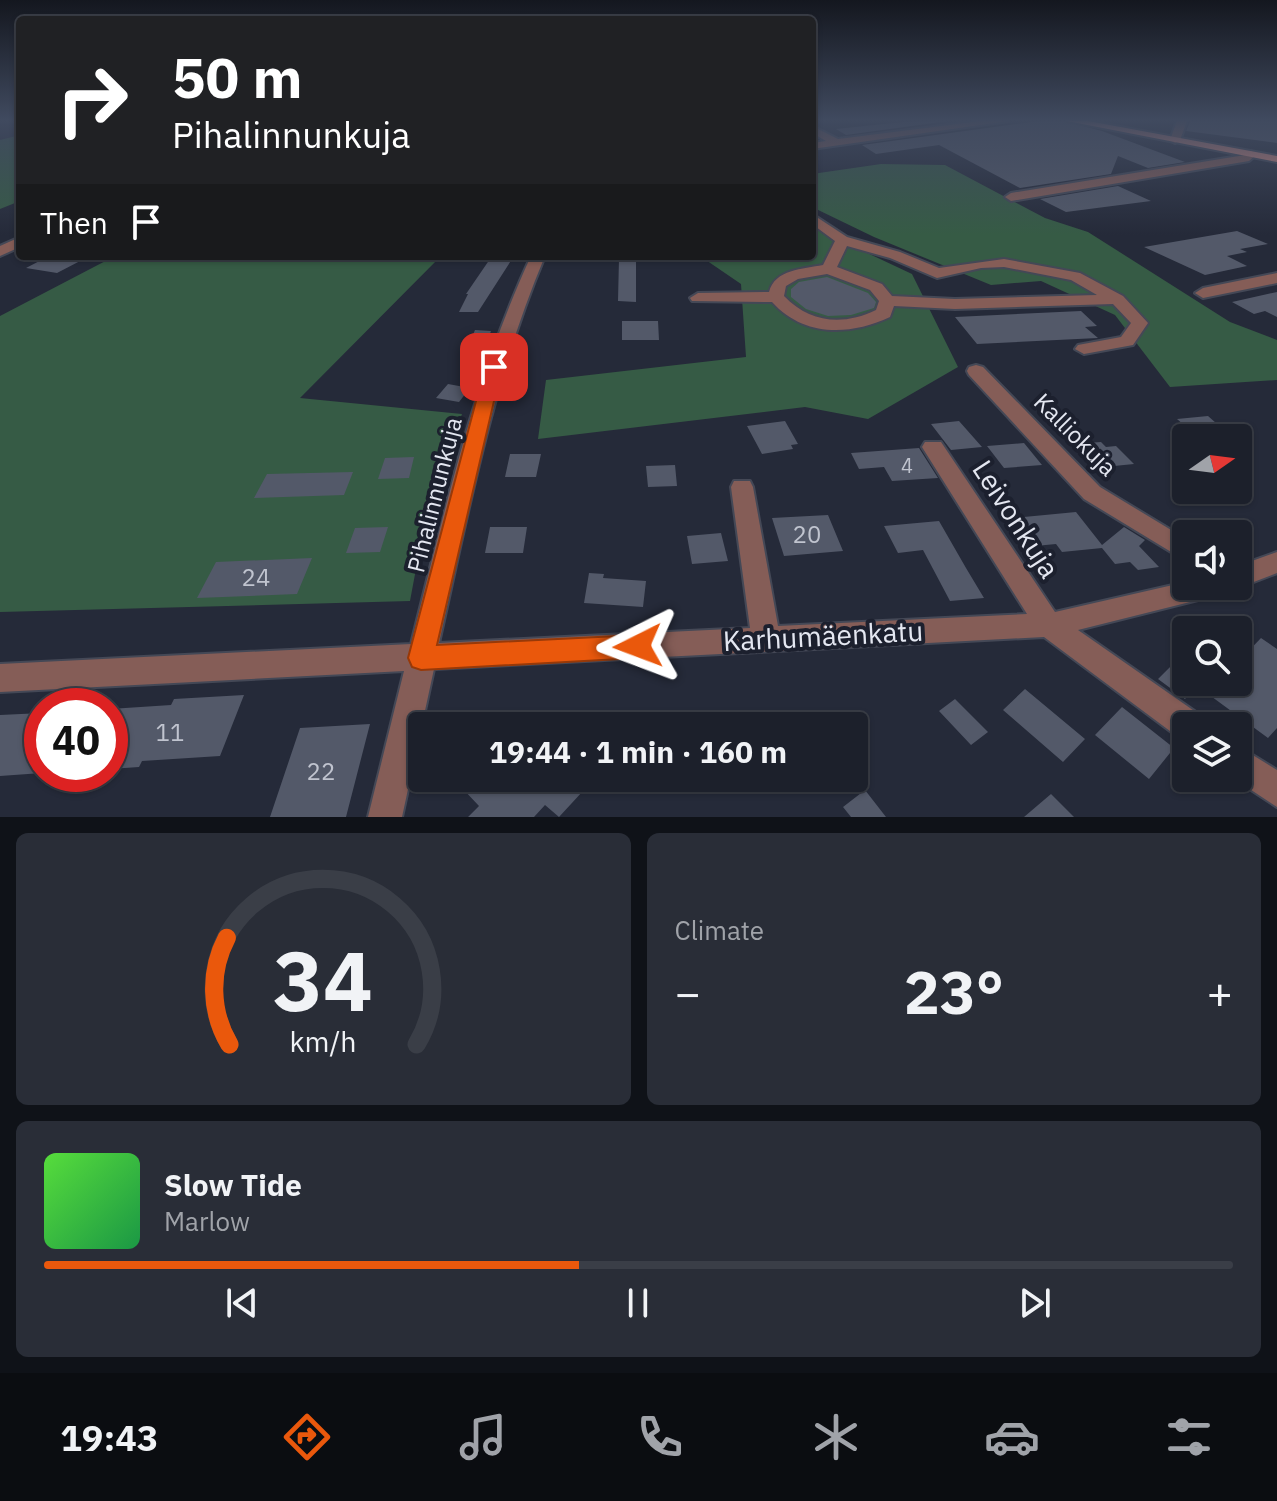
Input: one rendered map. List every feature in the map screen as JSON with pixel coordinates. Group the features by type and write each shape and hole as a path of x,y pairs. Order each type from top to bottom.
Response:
{"street":[{"path":"1011,197 1242,159"},
{"path":"816,221 842,240 895,255 937,273 981,264 1030,266 1075,276 1117,299 1140,323 1127,341 1084,349"},
{"path":"828,269 837,257 842,240"},
{"name":"Pihalinnunkuja","path":"385,817 421,658 494,367 516,303 536,260"},
{"path":"887,301 884,313 865,323 839,326 805,321 785,309 776,297 779,284 793,275 828,269 876,287 887,301 955,304 1117,299"},
{"path":"937,273 955,304"},
{"path":"1203,293 1277,278"},
{"path":"698,298 776,297"},
{"name":"Kalliokuja","path":"976,371 1092,493 1172,542"},
{"name":"Leivonkuja","path":"933,447 1049,625"},
{"path":"742,487 766,639"},
{"path":"1252,572 1277,562"},
{"name":"Karhumäenkatu","path":"0,678 1049,625 1172,597"},
{"path":"1049,625 1172,714"},
{"path":"1252,772 1277,790"}],"green space":[{"path":"0,159 16,159 16,203 0,209"},
{"path":"881,164 945,165 1045,218 1088,232 1230,322 1277,340 1277,380 1170,387 1115,315 1041,281 991,285 874,237 816,209 816,173"},
{"path":"816,229 912,274 958,367 868,419 805,407 538,439 546,380 746,357 741,284 706,260 816,260"},
{"path":"107,260 437,260 300,398 462,414 427,510 410,601 0,612 0,316"}],"building":[{"path":"966,159 1117,159 1111,174 1020,188"},
{"path":"1126,159 1177,159 1185,162 1148,168"},
{"path":"1118,186 1151,201 1066,212 1040,199"},
{"path":"1237,231 1268,244 1240,249 1247,252 1227,256 1247,266 1205,275 1144,247"},
{"path":"41,260 82,260 57,273 26,268"},
{"path":"489,260 511,260 478,312 459,312 466,294"},
{"path":"619,260 636,260 636,302 618,301"},
{"path":"827,277 868,293 876,302 874,308 851,315 828,316 806,309 791,297 791,289 799,282"},
{"path":"1277,292 1277,317 1265,311 1254,314 1232,302"},
{"path":"1081,311 1097,326 1085,327 1098,338 977,344 955,317"},
{"path":"622,321 658,321 659,340 622,340"},
{"path":"475,330 491,331 484,350 467,349"},
{"path":"448,384 470,388 459,402 436,398"},
{"path":"1208,416 1217,424 1183,424 1177,419"},
{"path":"785,421 798,444 791,445 793,449 762,454 747,426"},
{"path":"959,421 982,447 951,450 931,424"},
{"path":"1101,442 1106,447 1116,446 1134,464 1094,468 1073,444"},
{"path":"1024,443 1042,465 1004,468 987,446"},
{"path":"919,448 938,478 892,481 884,467 859,469 851,453"},
{"path":"510,454 541,454 536,477 505,477"},
{"path":"414,457 409,478 378,479 385,458"},
{"path":"675,465 677,486 648,487 646,466"},
{"path":"353,472 344,495 254,498 267,474"},
{"path":"1076,512 1102,545 1124,527 1145,540 1139,546 1159,567 1138,570 1130,562 1115,564 1102,548 1062,552 1056,544 1035,546 1014,518"},
{"path":"828,515 843,551 784,556 772,518"},
{"path":"939,521 984,598 950,601 923,550 898,553 884,526"},
{"path":"388,527 380,552 346,553 355,528"},
{"path":"490,527 527,527 523,553 485,553"},
{"path":"721,533 728,561 692,564 687,536"},
{"path":"312,558 297,594 197,598 216,562"},
{"path":"589,573 604,574 603,578 646,581 643,607 584,603"},
{"path":"1261,638 1277,649 1277,728 1268,738 1252,726 1252,712 1233,712 1211,696 1252,696 1252,647"},
{"path":"1171,666 1172,667 1172,689 1158,679"},
{"path":"1025,689 1085,739 1063,762 1003,710"},
{"path":"244,695 220,756 142,761 139,767 128,768 128,708 171,705 174,699"},
{"path":"955,699 988,732 971,745 939,711"},
{"path":"1122,707 1172,746 1172,750 1149,779 1095,735"},
{"path":"24,714 24,774 0,776 0,715"},
{"path":"370,724 346,817 270,817 300,728"},
{"path":"466,792 582,792 559,817 545,805 534,817 468,817 479,806"},
{"path":"867,792 886,817 851,817 843,807"},
{"path":"1051,794 1074,817 1024,817"}],"route":[{"path":"494,367 421,658 638,646"}]}
